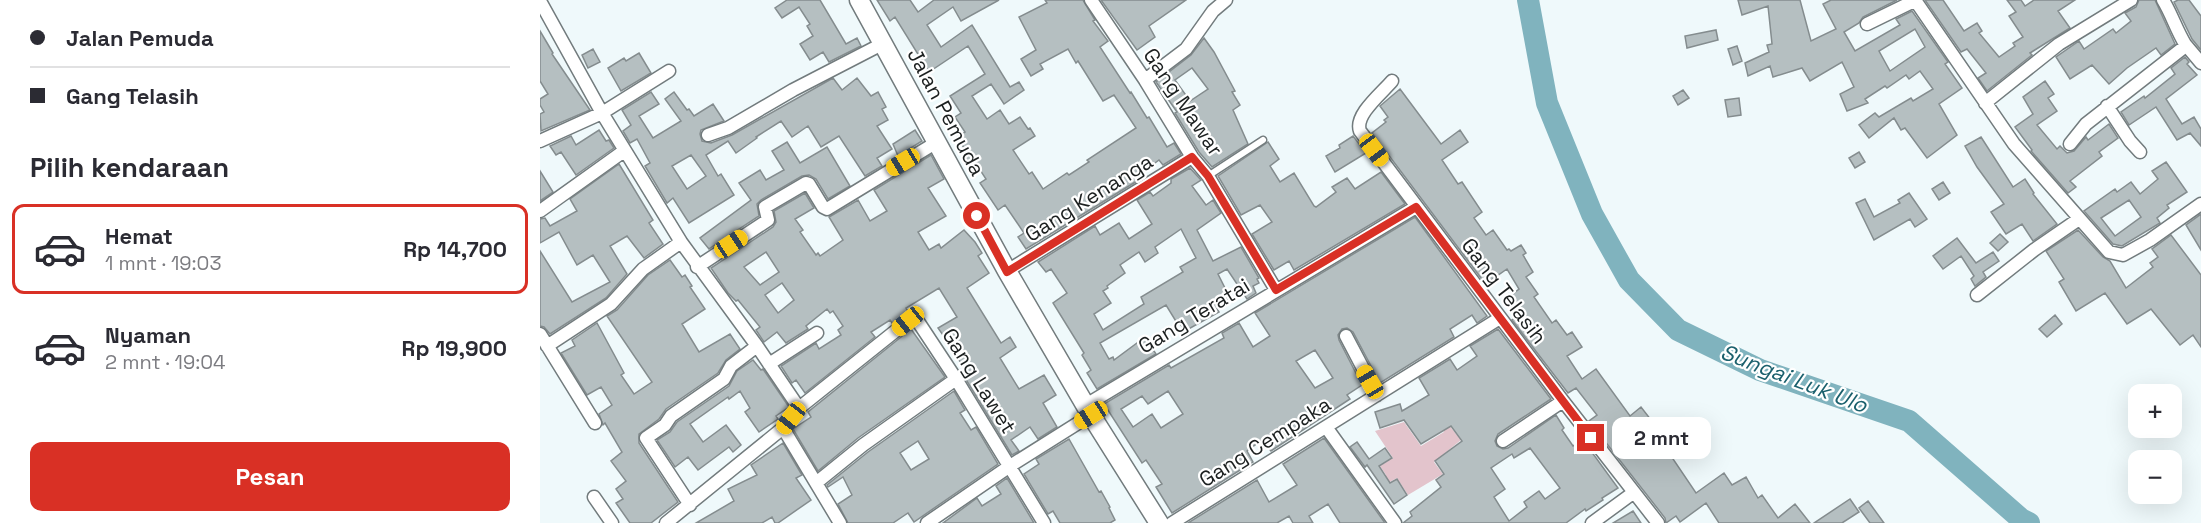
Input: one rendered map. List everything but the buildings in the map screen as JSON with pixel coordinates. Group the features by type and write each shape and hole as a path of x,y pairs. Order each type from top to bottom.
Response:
{"main road":[{"name":"Jalan Pemuda","path":"862,1 1007,272 1088,410 1160,523"}],"street":[{"name":"Gang Mawar","path":"1091,0 1145,80 1192,157 1208,176 1276,290"},
{"path":"1145,80 1186,49 1213,11 1226,0"},
{"path":"1867,24 1915,0 2014,144 2109,252 2123,255 2150,240 2201,204"},
{"path":"1985,103 2059,44 2131,0"},
{"path":"2163,0 2185,44 2201,63"},
{"path":"540,1 624,151 681,242 799,408"},
{"path":"708,135 728,128 793,90 884,43"},
{"path":"2070,144 2086,124 2169,60 2185,44"},
{"path":"540,141 602,113 669,71"},
{"name":"Gang Telasih","path":"1392,81 1360,117 1358,125 1360,131 1658,523"},
{"path":"2107,106 2140,152"},
{"path":"697,267 768,220 765,207 806,183 827,209 937,142"},
{"path":"540,211 624,151"},
{"name":"Gang Kenanga","path":"1007,272 1192,157"},
{"name":"Gang Teratai","path":"927,523 1088,410 1276,290 1416,207"},
{"path":"1977,295 2034,250 2079,219"},
{"path":"547,346 611,304 643,269 681,242"},
{"name":"Gang Cempaka","path":"1172,523 1500,318"},
{"name":"Gang Lawet","path":"666,523 783,428 799,408 908,321 914,320 919,323 956,379 1044,523"},
{"path":"769,364 817,333"},
{"path":"540,334 595,423"},
{"path":"1346,336 1377,395"},
{"path":"690,505 646,438 665,425 671,416 724,379 731,366 757,346"},
{"path":"816,483 863,445 956,379"},
{"path":"1503,441 1563,401"},
{"path":"1326,427 1395,523"},
{"path":"783,428 840,523"},
{"path":"1592,523 1633,493"},
{"path":"594,497 612,523"}],"lane":[{"path":"1208,176 1263,140"}],"shaded area":[{"path":"1404,422 1421,446 1444,432 1442,428 1448,424 1461,440 1434,462 1443,474 1408,495 1397,478 1388,483 1384,476 1386,475 1380,466 1393,458 1375,431"}],"waterway":[{"name":"Sungai Luk Ulo","path":"1528,0 1547,103 1592,214 1629,280 1678,330 1760,370 1909,421 2021,519 2029,523"}],"route":[{"path":"977,216 1007,272 1192,157 1208,176 1276,290 1416,207 1591,438"}]}
